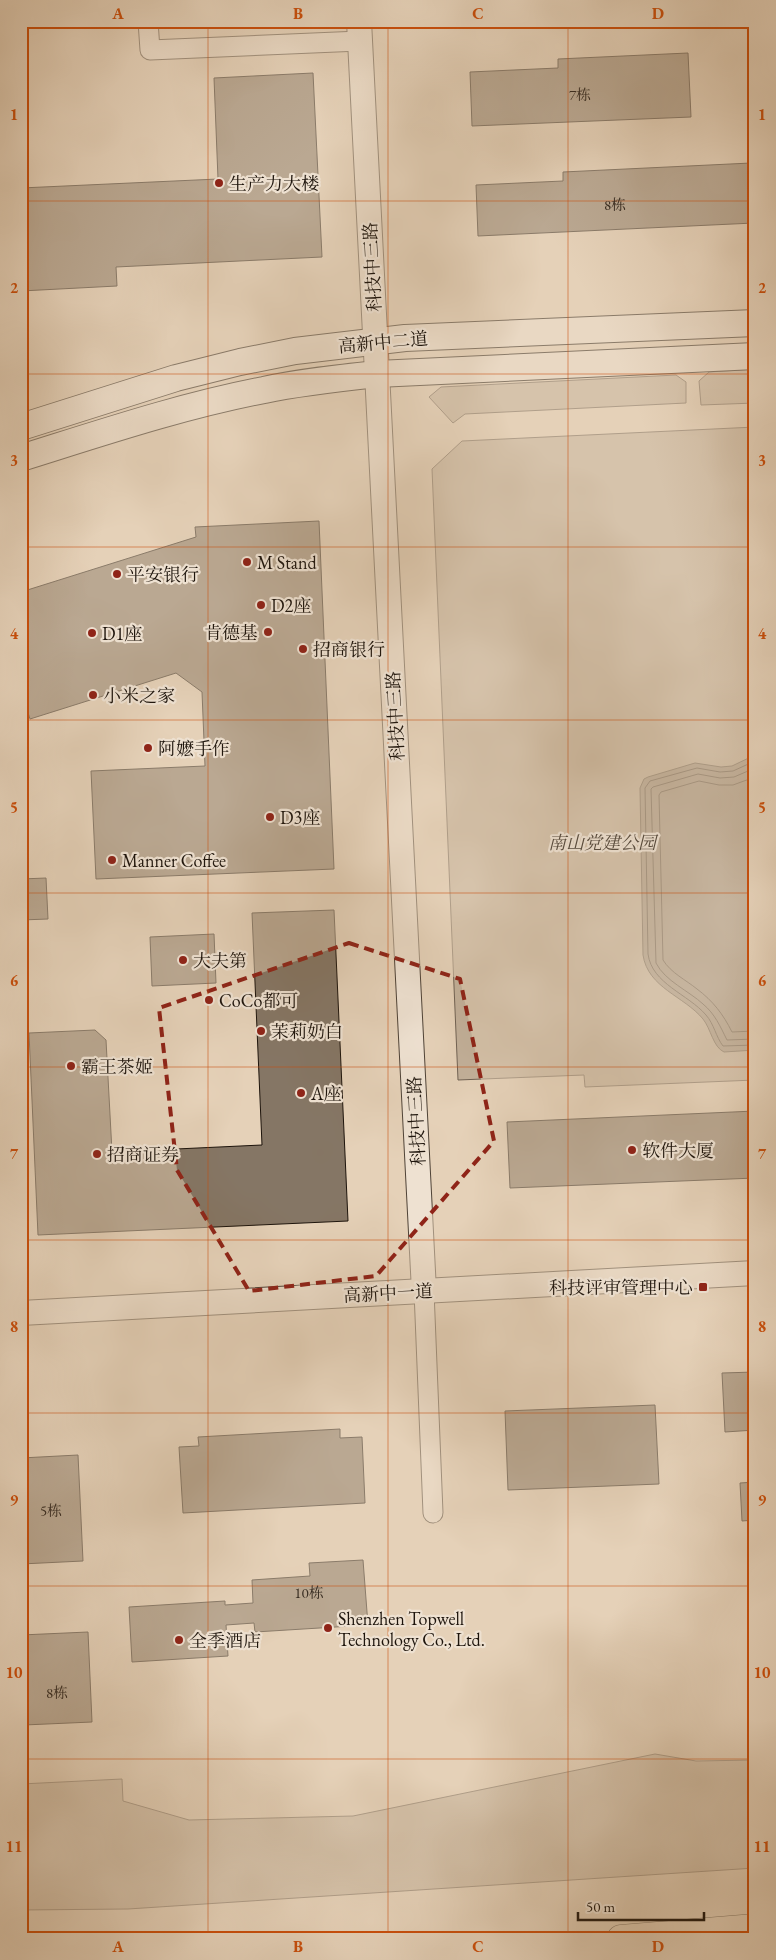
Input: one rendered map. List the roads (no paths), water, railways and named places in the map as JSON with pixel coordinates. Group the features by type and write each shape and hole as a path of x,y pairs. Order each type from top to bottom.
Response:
{"main road":[{"name":"高新中二道","path":"21,427 166,381 240,362 295,351 376,341 755,323"},
{"name":"高新中二道","path":"21,458 125,425 203,404 264,390 377,374 755,356"},
{"path":"621,1939 755,1928"}],"street":[{"path":"148,21 150,50 360,31"},
{"name":"科技中三路","path":"360,31 424,1291"},
{"name":"高新中一道","path":"21,1313 755,1273"},
{"path":"424,1291 434,1513"}],"water":[{"path":"755,755 755,1050 724,1052 717,1046 703,1019 659,984 646,966 643,955 640,788 644,779 648,777 695,763 721,767 732,766"}],"place":[{"name":"生产力大楼","path":"219,183"},
{"name":"M Stand","path":"247,562"},
{"name":"平安银行","path":"117,574"},
{"name":"D2座","path":"261,605"},
{"name":"肯德基","path":"268,632"},
{"name":"D1座","path":"92,633"},
{"name":"招商银行","path":"303,649"},
{"name":"小米之家","path":"93,695"},
{"name":"阿嬷手作","path":"148,748"},
{"name":"D3座","path":"270,817"},
{"name":"Manner Coffee","path":"112,860"},
{"name":"大夫第","path":"183,960"},
{"name":"CoCo都可","path":"209,1000"},
{"name":"茉莉奶白","path":"261,1031"},
{"name":"霸王茶姬","path":"71,1066"},
{"name":"A座","path":"301,1093"},
{"name":"软件大厦","path":"632,1150"},
{"name":"招商证券","path":"97,1154"},
{"name":"科技评审管理中心","path":"703,1287"},
{"name":"Shenzhen Topwell Technology Co., Ltd.","path":"328,1628"},
{"name":"全季酒店","path":"179,1640"}],"park label":[{"name":"南山党建公园","path":"602,842"}]}
